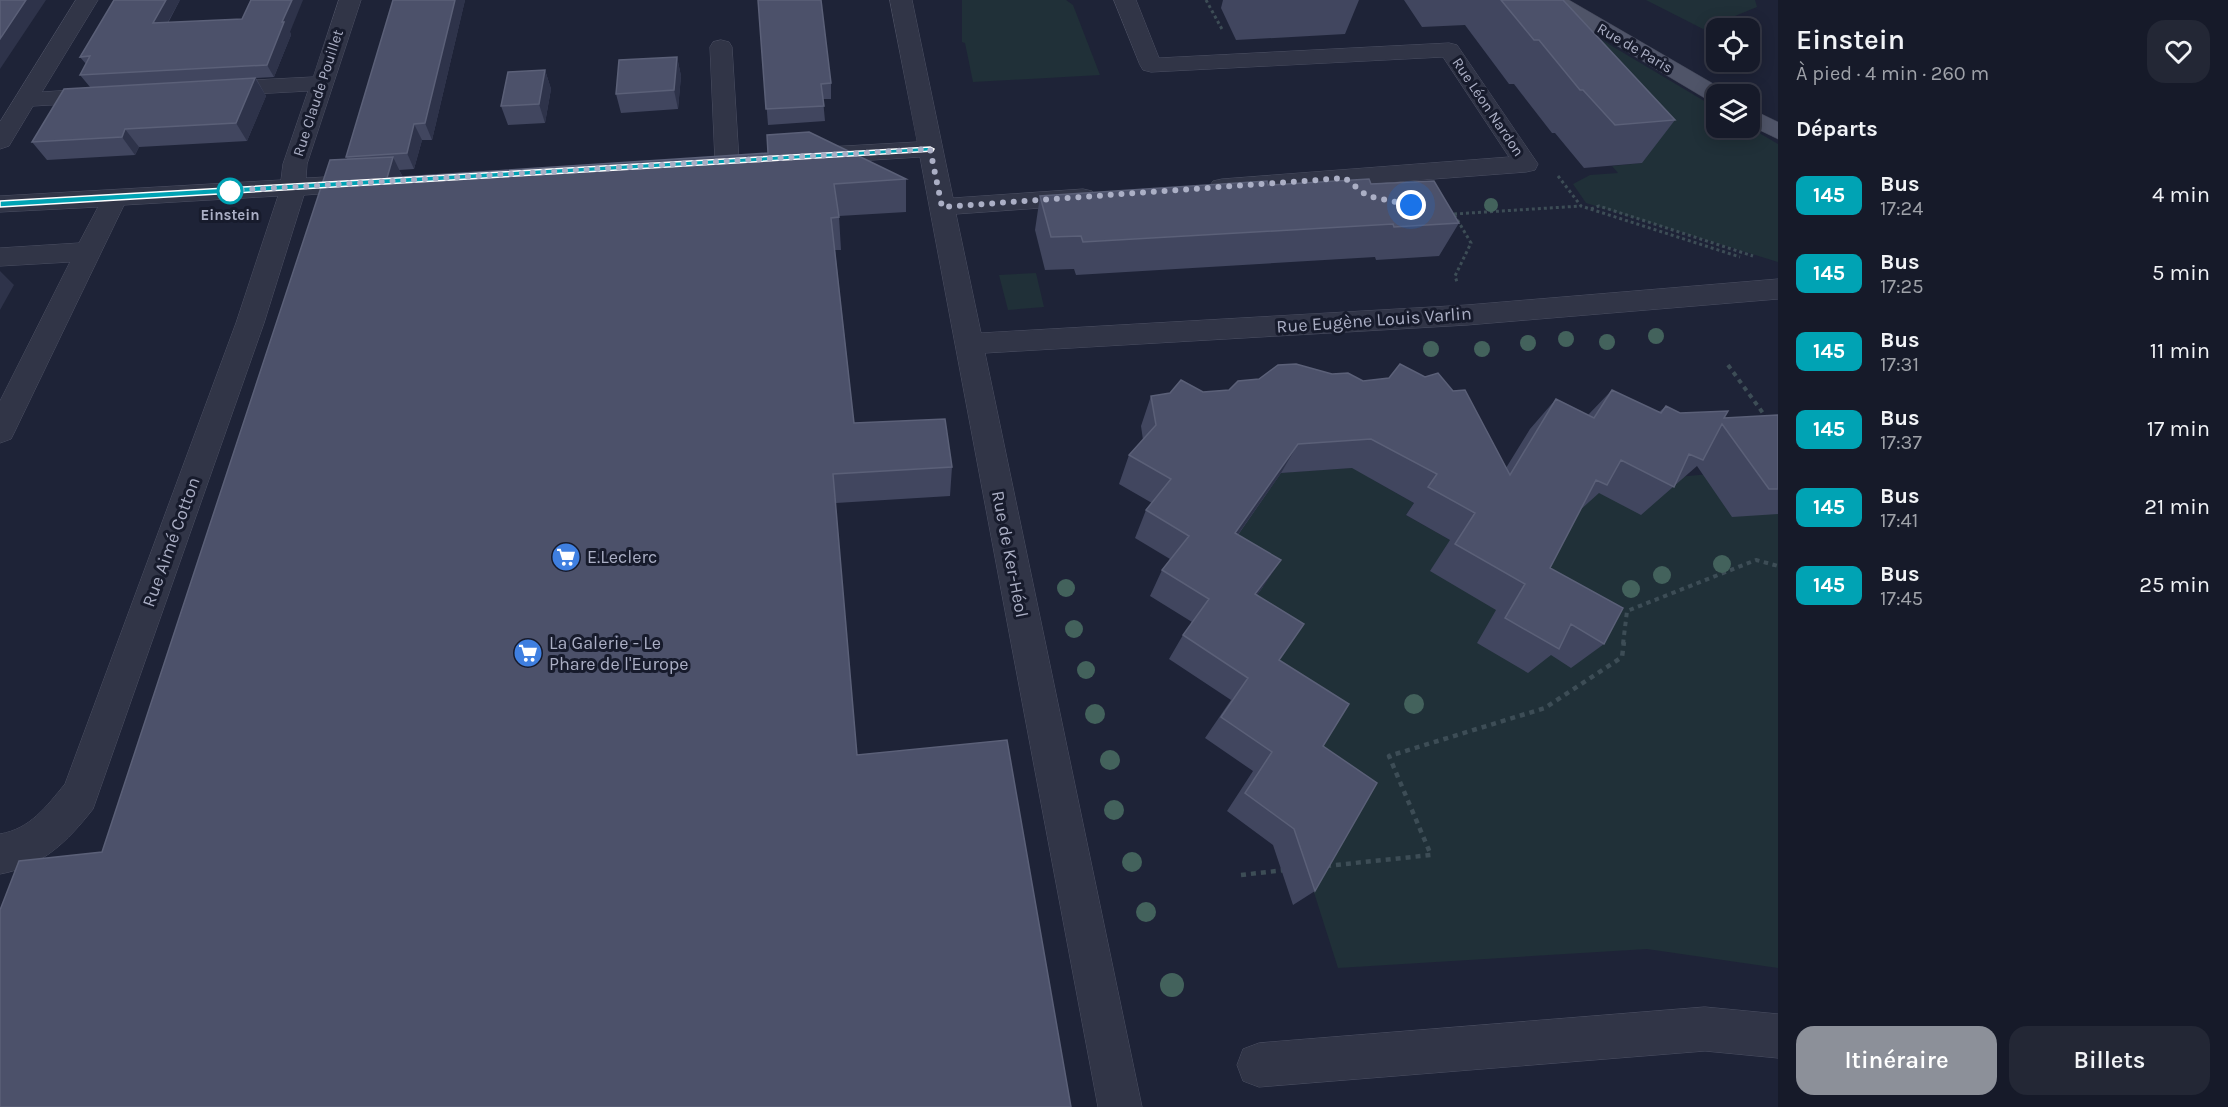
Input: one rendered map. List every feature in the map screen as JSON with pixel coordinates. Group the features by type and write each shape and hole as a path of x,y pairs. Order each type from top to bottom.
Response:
{"main road":[{"name":"Rue de Paris","path":"1554,0 1706,89"},
{"path":"1760,121 1778,132"}],"street":[{"path":"0,141 87,0"},
{"name":"Rue Claude Pouillet","path":"293,188 295,164 320,83 350,0"},
{"name":"Rue de Ker-Héol","path":"901,0 1120,1107"},
{"name":"Rue Léon Nardon","path":"1125,0 1151,65 1449,50 1526,164 1202,188"},
{"path":"722,47 727,161"},
{"path":"194,90 320,83"},
{"path":"25,100 122,94"},
{"path":"785,158 930,149"},
{"path":"0,204 394,181"},
{"name":"Rue Aimé Cotton","path":"0,854 15,853 45,838 80,796 250,323 293,188"},
{"path":"942,207 1106,195"},
{"path":"0,431 115,198"},
{"path":"0,257 88,252"},
{"name":"Rue Eugène Louis Varlin","path":"969,344 1467,315 1778,289"},
{"path":"1259,1065 1705,1029 1778,1036"}],"path":[{"path":"1526,164 1561,177 1581,206"},
{"path":"1443,212 1454,214 1581,206 1756,263"},
{"path":"1590,209 1599,206 1760,258"},
{"path":"1454,214 1471,243 1455,276 1467,315"},
{"path":"1728,365 1775,429"},
{"path":"1324,866 1431,855 1389,756 1545,708 1622,657 1627,611 1756,560 1778,566"},
{"path":"1241,875 1288,870"}],"shaded area":[{"path":"962,0 1066,0 1073,5 1100,75 973,82 965,43 962,42"},
{"path":"1646,0 1755,0 1757,7 1730,18 1706,18 1706,28 1703,29"},
{"path":"1580,27 1706,102 1706,138 1760,138 1760,133 1778,144 1778,262 1586,203 1573,184 1590,175 1618,173 1612,166 1642,163"},
{"path":"1036,273 1044,307 1008,310 999,275"},
{"path":"1379,466 1370,478 1414,503 1406,515 1450,540 1521,594 1594,485 1709,474 1778,514 1778,968 1647,949 1338,968 1311,883 1261,683 1220,560 1245,523 1250,475"}],"building":[{"path":"0,0 26,0 0,39"},
{"path":"114,0 166,0 153,23 242,19 251,0 292,0 267,65 80,75 90,56 80,57"},
{"path":"393,0 455,0 425,123 414,124 407,153 346,157"},
{"path":"758,0 821,0 831,83 821,84 824,106 766,109"},
{"path":"1501,0 1563,0 1675,120 1615,125 1583,90 1580,90 1539,40 1534,40"},
{"path":"677,57 674,90 616,94 619,60"},
{"path":"545,70 539,104 501,106 508,72"},
{"path":"255,78 236,123 125,129 122,137 32,142 64,89"},
{"name":"La Galerie - Le Phare de l'Europe","path":"809,132 906,179 834,184 839,217 831,218 854,423 945,419 952,467 833,474 857,755 1007,740 1071,1107 0,1107 0,910 19,861 102,852 330,160 393,157 387,178 768,153 767,135"},
{"path":"1369,179 1371,184 1434,181 1459,223 1394,227 1393,224 1083,242 1081,236 1051,237 1040,196 1267,181 1268,185"},
{"path":"1296,364 1332,374 1348,373 1363,381 1389,378 1400,364 1425,377 1438,373 1453,391 1465,390 1510,475 1556,399 1594,418 1612,390 1661,413 1666,406 1680,413 1728,411 1724,418 1778,415 1778,489 1769,489 1722,424 1703,460 1689,454 1674,487 1621,460 1607,485 1596,480 1550,568 1623,608 1604,644 1571,624 1559,649 1505,618 1525,584 1455,544 1475,513 1428,487 1437,474 1371,439 1298,444 1235,533 1281,560 1255,594 1304,624 1279,660 1349,704 1323,746 1377,783 1315,891 1294,829 1245,793 1272,752 1221,717 1248,678 1183,635 1209,599 1162,570 1189,536 1146,510 1171,479 1129,455 1156,425 1151,396 1170,393 1181,380 1203,392 1229,390 1238,381 1259,379 1278,365"}],"bus line":[{"name":"145","path":"0,204 930,149"}],"place":[{"name":"Einstein","path":"230,191"},
{"name":"E.Leclerc","path":"566,557"},
{"name":"La Galerie - Le Phare de l'Europe","path":"528,653"}],"route":[{"path":"230,191 225,191 930,149 942,207 1345,178 1367,196 1411,205"}]}
